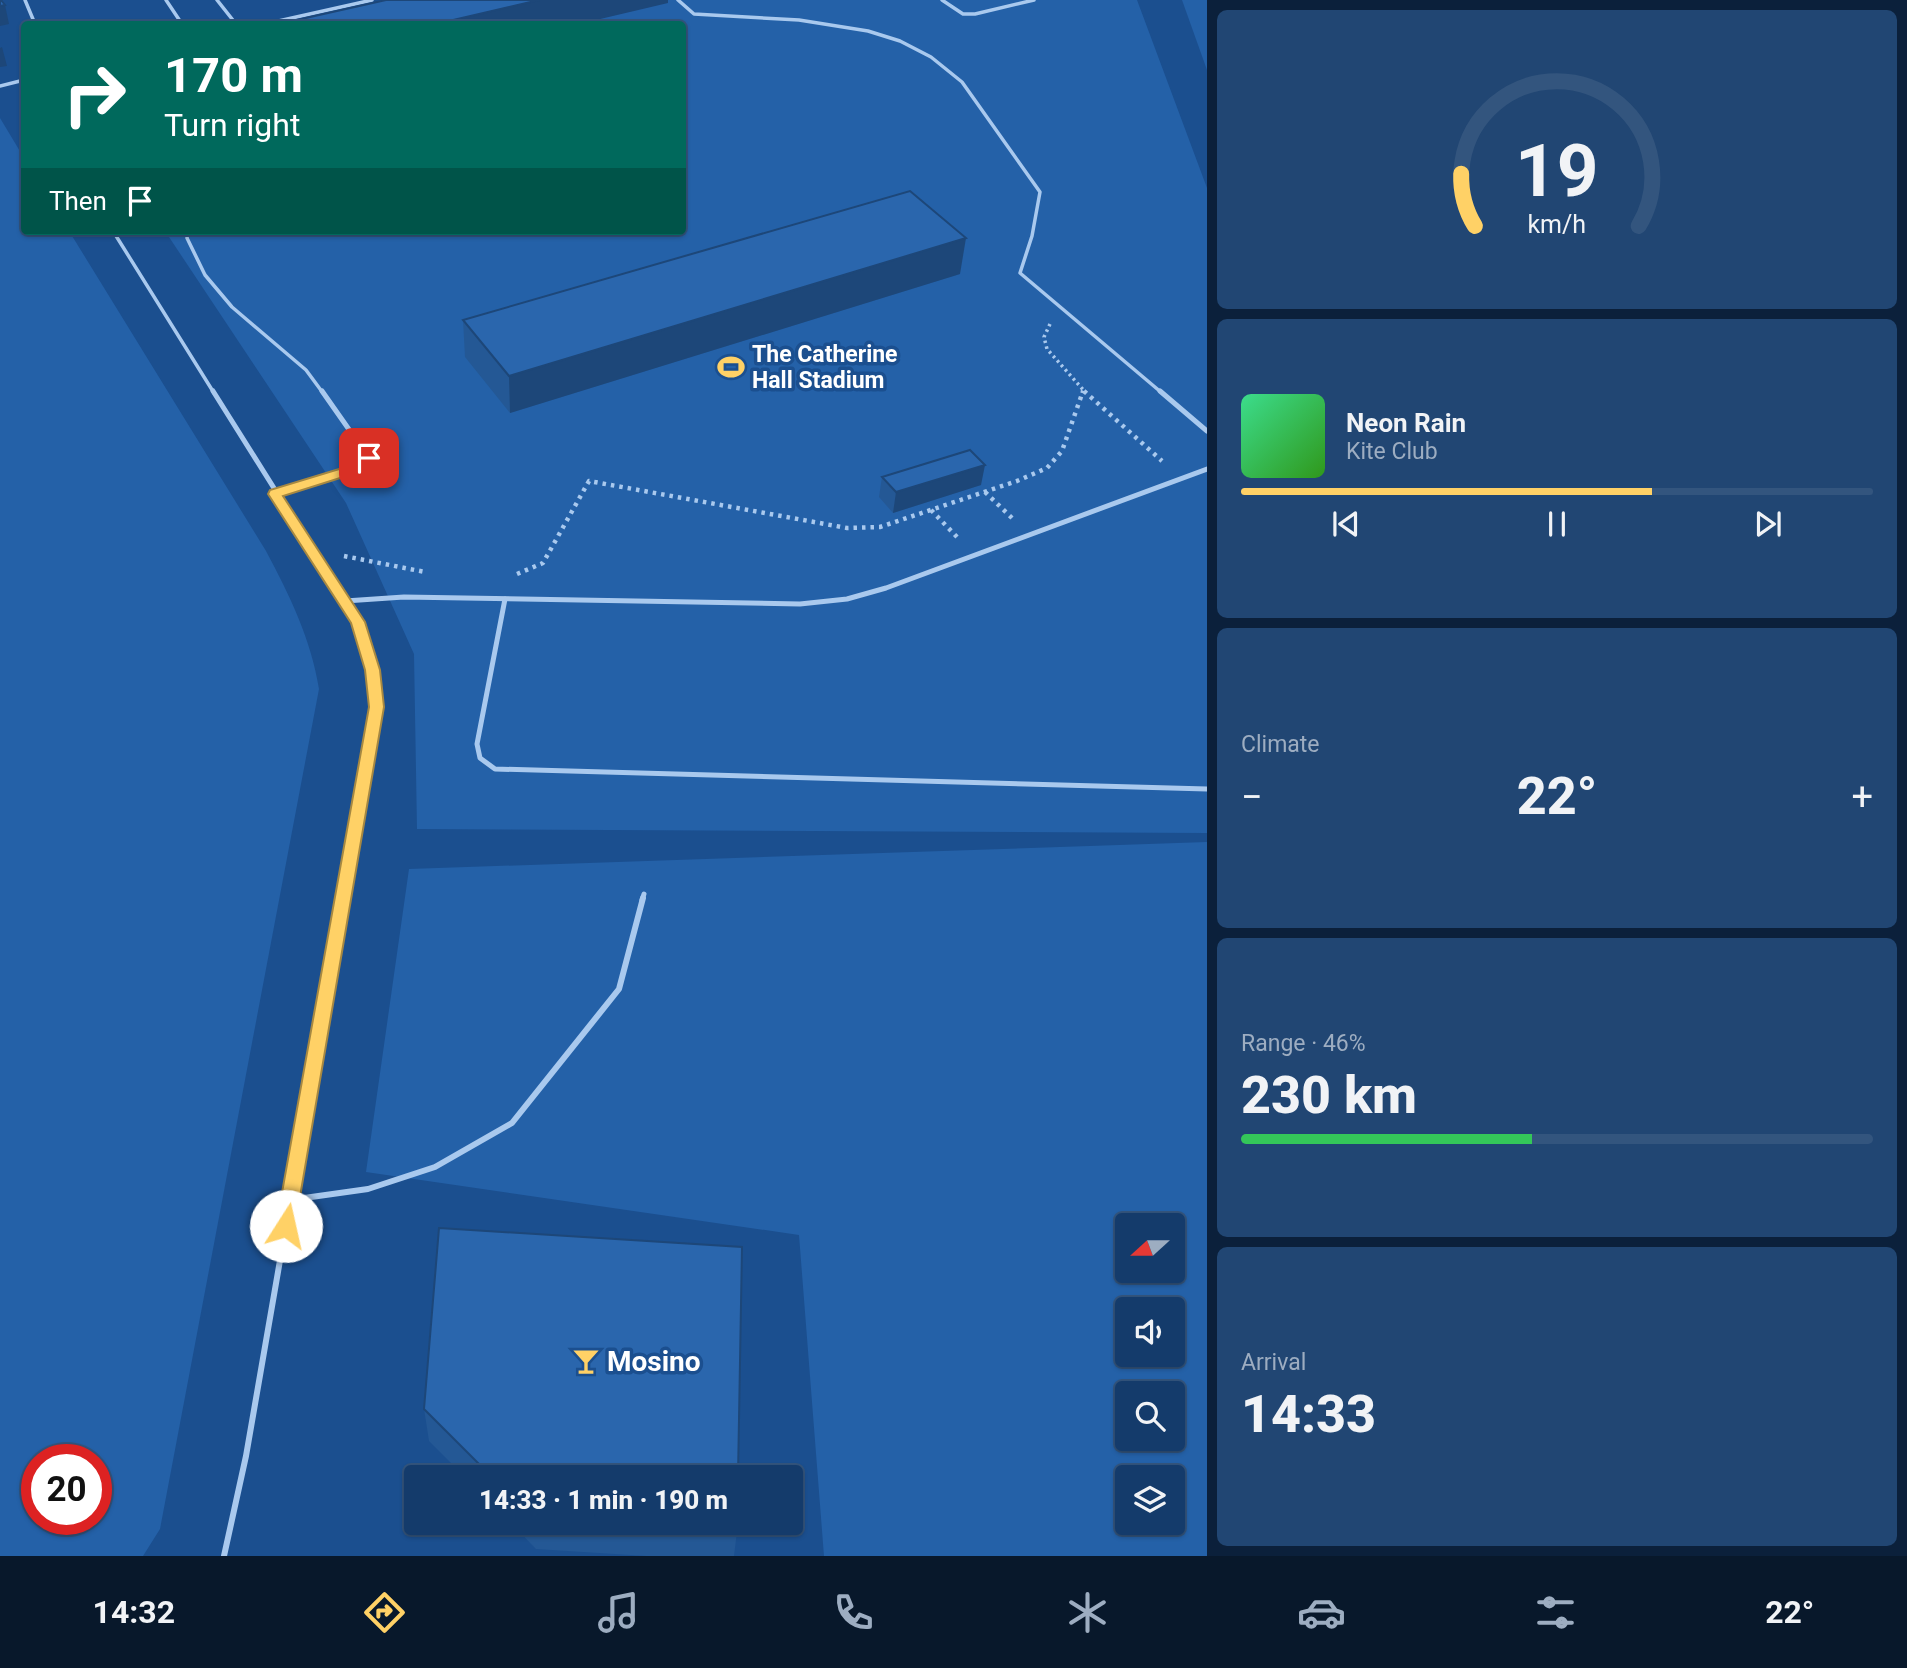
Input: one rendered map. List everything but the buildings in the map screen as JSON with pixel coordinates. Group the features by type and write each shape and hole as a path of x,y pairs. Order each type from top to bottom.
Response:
{"lane":[{"path":"25,0 35,21"},
{"path":"166,0 180,21"},
{"path":"216,0 234,21"},
{"path":"278,21 372,0"},
{"path":"678,0 694,14 827,22 866,30 899,41 932,58 960,80 1040,192 1032,236 1020,273 1207,431"},
{"path":"942,0 963,13 975,14 1034,0"},
{"path":"0,86 21,81"},
{"path":"115,235 275,494 358,622 373,670 376,707 246,1456 224,1556"},
{"path":"187,235 205,275 232,307 306,370 367,452 369,458 366,463 354,469 275,494"},
{"path":"345,601 404,597 800,604 847,599 886,588 1207,470"},
{"path":"505,599 477,744 480,758 495,769 1207,789"},
{"path":"290,1200 368,1189 435,1167 512,1123 619,989 644,894"}],"path":[{"path":"1070,315 1051,324 1044,337 1047,349 1083,390 1181,479"},
{"path":"505,576 543,563 589,481 847,528 880,527 1047,468 1062,451 1083,390"},
{"path":"985,492 1030,535"},
{"path":"931,510 974,555"},
{"path":"312,550 430,573"}],"shaded area":[{"name":"The Catherine Hall Stadium","path":"465,0 1137,0 1207,188 1207,833 417,829 414,654 346,503 168,235 686,235 686,21 378,21"},
{"path":"1182,0 1207,0 1207,70"},
{"path":"0,118 21,153 21,235 71,235 266,551 298,618 311,653 319,689 160,1529 143,1556 0,1556"},
{"path":"1207,842 1207,1556 824,1556 799,1235 366,1172 409,869"}],"place":[{"name":"The Catherine Hall Stadium","path":"731,367"},
{"name":"Mosino","path":"586,1361"}],"route":[{"path":"286,1226 376,707 373,670 358,622 275,494 354,469 366,463 369,458"}]}
